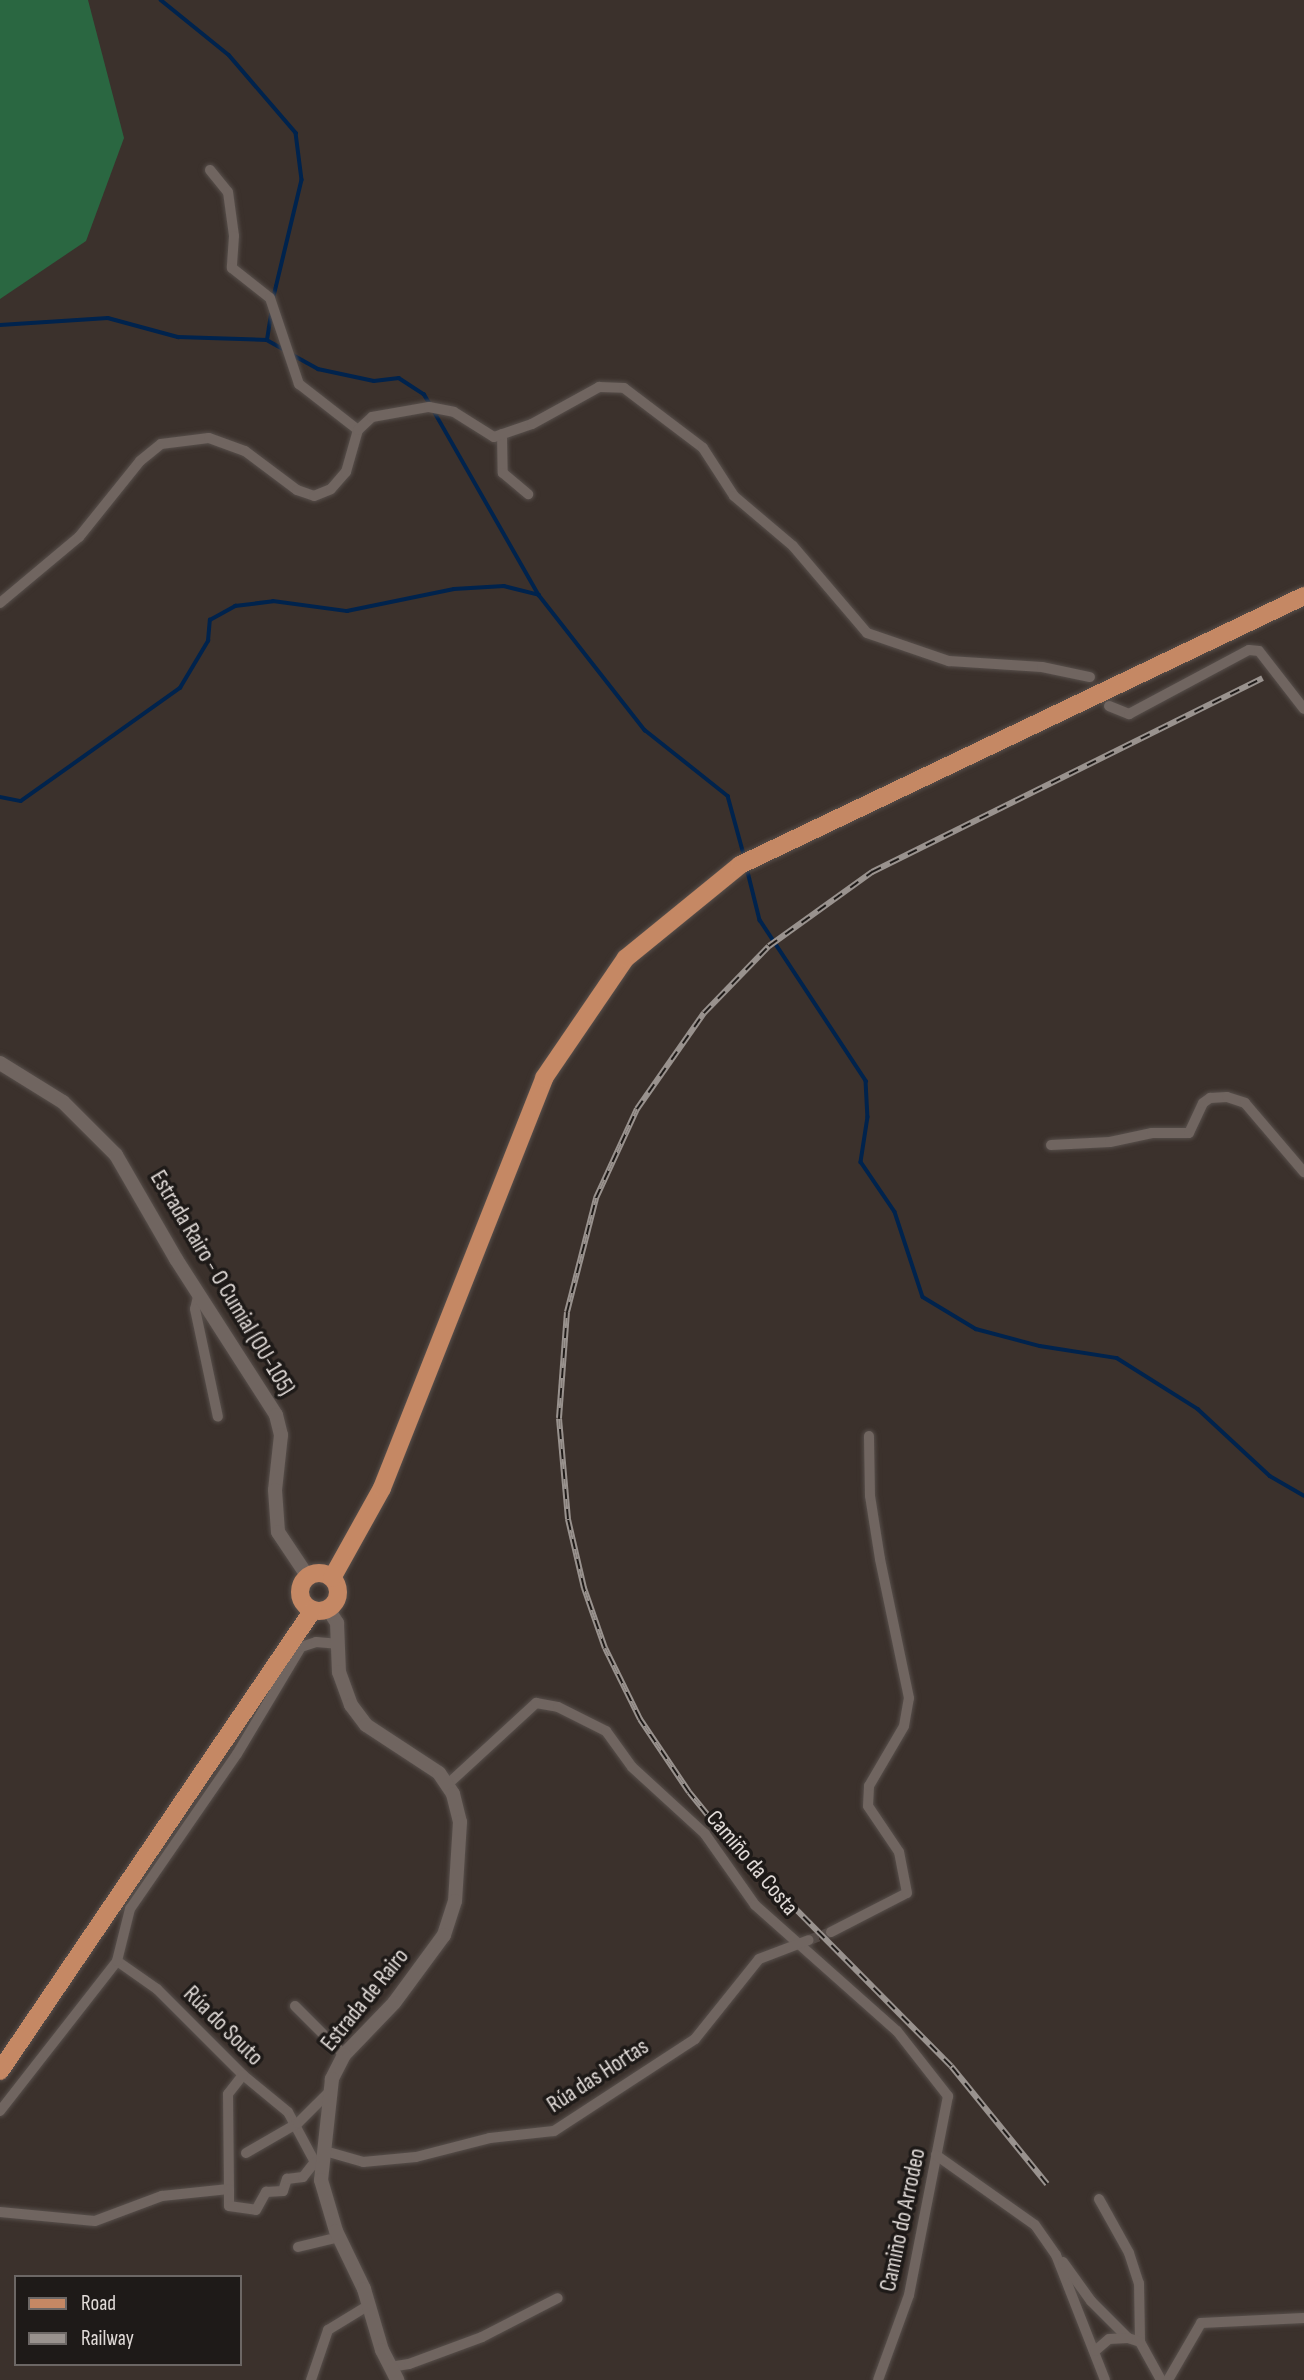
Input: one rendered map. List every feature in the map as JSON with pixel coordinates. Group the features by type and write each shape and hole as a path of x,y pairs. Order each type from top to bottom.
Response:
{"main road":[{"path":"0,2071 320,1610 337,1599 332,1578 382,1488 544,1077 626,958 740,865 1304,596"},
{"path":"320,1610 300,1595 308,1577 320,1573 332,1578"}],"street":[{"path":"209,170 228,192 234,236 232,268 270,298 299,384 358,430"},
{"path":"0,603 86,530 140,461 161,444 209,438 245,451 297,491 314,496 331,489 345,472 358,430 372,417 429,407 454,412 494,437 532,424 582,393 599,387 624,388 703,448 734,496 793,546 867,633 949,661 1042,667 1090,677"},
{"path":"502,434 503,473 527,494"},
{"path":"1109,706 1129,715 1249,650 1259,651 1304,709"},
{"name":"Estrada Rairo - O Cumial (OU-105)","path":"0,1063 71,1108 116,1155 275,1415 281,1435 275,1490 278,1532 308,1577"},
{"path":"1051,1146 1110,1142 1152,1133 1189,1133 1203,1103 1210,1098 1227,1097 1245,1103 1304,1172"},
{"path":"198,1293 195,1310 218,1417"},
{"path":"831,1932 907,1893 900,1852 868,1807 869,1786 904,1726 909,1698 880,1559 870,1496 869,1436"},
{"path":"320,1610 337,1623 341,1681 356,1713 366,1725 428,1765 448,1784"},
{"path":"0,2111 117,1961 130,1909 237,1755 300,1647 316,1642 338,1644"},
{"name":"Camiño da Costa","path":"448,1784 536,1703 558,1707 606,1731 632,1767 705,1834 740,1887 795,1945 897,2031 928,2069"},
{"name":"Estrada de Rairo","path":"393,2373 369,2305 339,2237 318,2167 325,2151 331,2090 344,2055 394,2003 449,1924 460,1822 448,1784"},
{"name":"Rúa das Hortas","path":"325,2151 363,2162 416,2157 490,2138 554,2130 695,2039 759,1959 809,1940"},
{"name":"Rúa do Souto","path":"117,1961 157,1989 243,2075 298,2123"},
{"path":"295,2006 344,2055"},
{"name":"Camiño do Arrodeo","path":"878,2380 907,2303 948,2096 928,2069"},
{"path":"243,2075 228,2094 229,2206 256,2210 266,2192 283,2192 287,2179 303,2177 318,2167 298,2123"},
{"path":"246,2153 298,2123 331,2090"},
{"path":"936,2155 1035,2225 1056,2255 1128,2337 1140,2342"},
{"path":"0,2212 94,2221 162,2196 229,2189"},
{"path":"1099,2199 1129,2253 1139,2283 1140,2342 1161,2380"},
{"path":"298,2247 339,2237"},
{"path":"1056,2255 1105,2380"},
{"path":"393,2373 409,2364 481,2337 558,2298"},
{"path":"311,2380 319,2365 328,2330 369,2305"},
{"path":"1168,2380 1201,2323 1304,2318"},
{"path":"1095,2351 1110,2339 1128,2337"}],"green space":[{"path":"0,0 88,0 124,138 86,241 0,299"}],"waterway":[{"path":"161,0 229,55 296,133 302,180 274,297"},
{"path":"267,340 271,315"},
{"path":"0,325 108,318 178,337 267,340 283,349"},
{"path":"293,355 318,369 374,381 399,378 424,394 430,404"},
{"path":"434,411 539,595"},
{"path":"0,797 21,801 180,688 208,641 210,620 235,606 273,601 347,611 454,589 504,586 539,595 645,730 728,796 745,858"},
{"path":"747,868 760,920 866,1081 868,1117 861,1162 895,1212 923,1297 976,1329 1040,1346 1117,1358 1198,1409 1270,1476 1304,1496"}],"tunnel":[{"path":"809,1940 831,1932"}],"railway":[{"path":"1047,2184 951,2066 732,1845 689,1792 640,1719 605,1648 584,1588 568,1519 559,1418 567,1312 596,1198 637,1109 704,1013 769,946 872,872 1262,678"}]}
